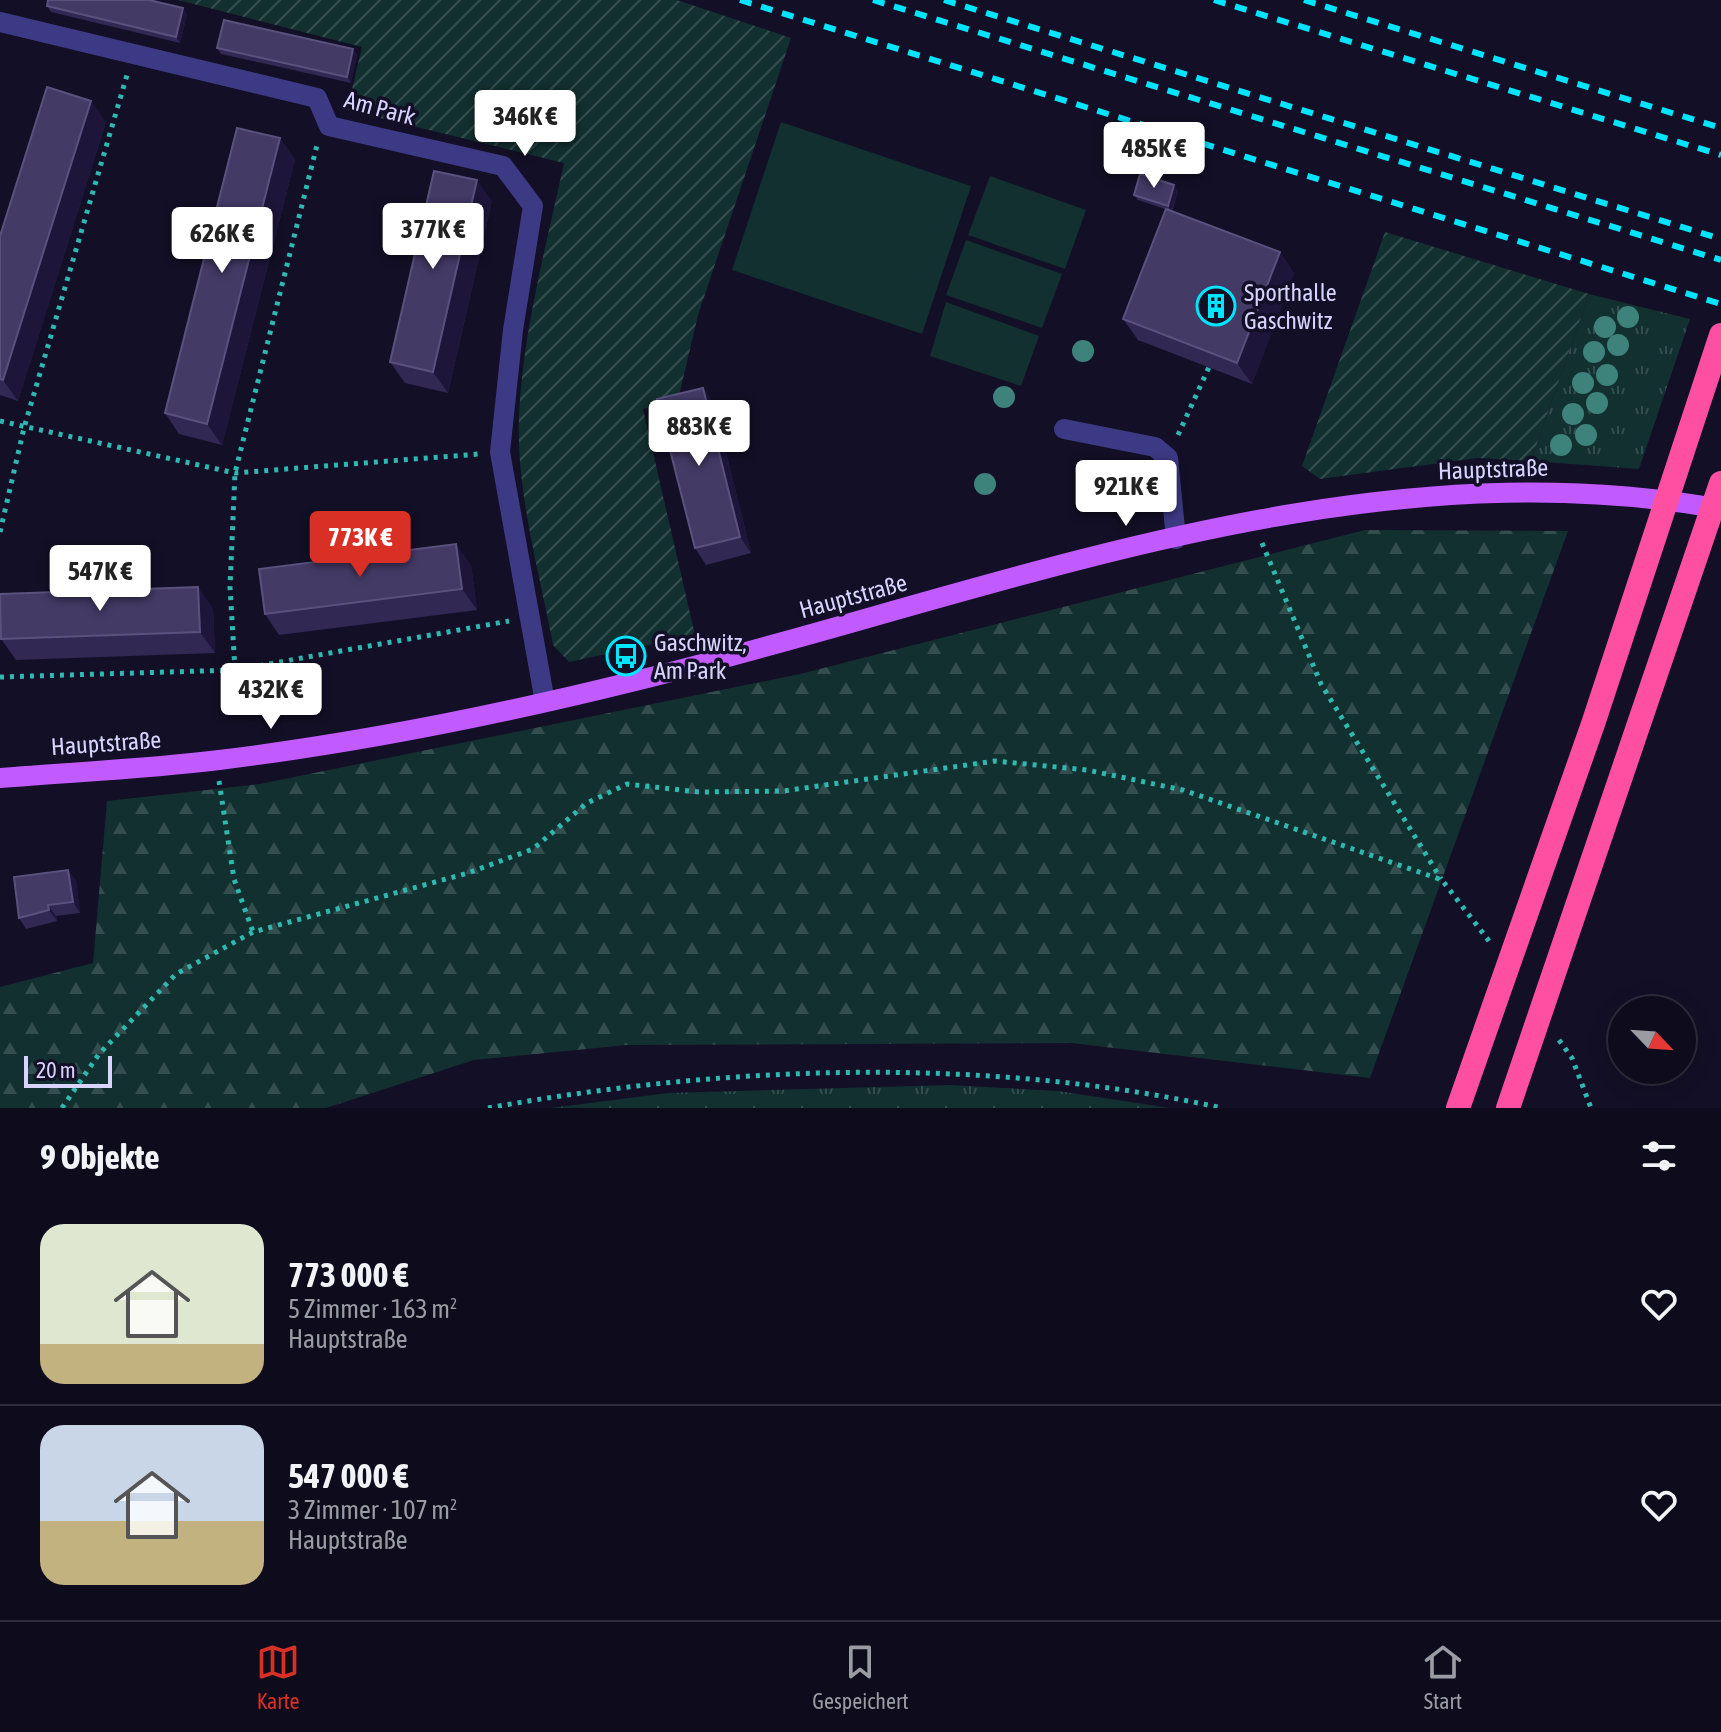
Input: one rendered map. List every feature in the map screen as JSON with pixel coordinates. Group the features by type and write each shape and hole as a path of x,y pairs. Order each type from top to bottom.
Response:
{"highway":[{"path":"1458,1108 1593,724 1721,335"},
{"path":"1508,1108 1721,483"}],"main road":[{"name":"Hauptstraße","path":"0,778 217,761 350,741 545,702 636,681 1094,557 1338,506 1488,492 1622,496 1721,509"}],"street":[{"name":"Am Park","path":"0,22 317,98 329,126 503,166 533,206 513,330 500,452 545,702"},
{"path":"1064,429 1155,447 1168,458 1176,539"}],"path":[{"path":"0,532 24,428 133,54"},
{"path":"235,670 230,587 235,473 318,144 329,126"},
{"path":"1168,458 1209,367"},
{"path":"0,421 235,473 500,452"},
{"path":"1254,523 1321,684 1442,880 1474,918"},
{"path":"0,677 235,670 530,617"},
{"path":"217,761 234,879 253,932"},
{"path":"62,1108 99,1054 176,974 253,932 468,873 533,849 587,803 627,784 699,792 783,791 995,761 1087,770 1183,790 1442,880"},
{"path":"488,1108 585,1090 670,1081 950,1075 1059,1080 1141,1090 1222,1108"}],"green space":[{"path":"178,0 677,0 791,38 698,315 678,400 643,409 695,635 569,662 553,645 525,502 519,416 530,320 564,163 347,110 362,47"},
{"path":"781,122 971,186 922,334 732,270"},
{"path":"990,176 1086,210 1065,269 968,235"},
{"path":"1385,232 1589,294 1531,461 1477,458 1320,479 1302,466"},
{"path":"966,240 1062,274 1042,328 946,295"},
{"path":"1589,294 1690,319 1639,469 1531,461"},
{"path":"946,302 1039,336 1021,386 930,356"},
{"path":"1365,530 1568,531 1370,1078 1071,1043 627,1045 474,1060 326,1108 0,1108 0,987 93,963 107,801 260,784 800,674"},
{"path":"950,1085 1058,1091 1170,1108 551,1108 668,1093"}],"building":[{"path":"48,0 149,0 183,8 176,37 47,6"},
{"path":"224,20 353,49 347,77 217,48"},
{"path":"47,87 91,101 3,380 0,379 0,236"},
{"path":"237,128 280,138 207,424 165,413"},
{"path":"434,171 477,180 433,372 390,362"},
{"path":"1140,174 1174,185 1168,206 1134,195"},
{"name":"Sporthalle Gaschwitz","path":"1166,209 1280,252 1237,363 1123,319"},
{"path":"703,388 740,537 695,548 657,399"},
{"path":"456,544 462,589 265,614 259,569"},
{"path":"198,587 200,632 1,639 0,594"},
{"path":"68,870 73,902 48,905 49,910 19,918 14,877"}],"railway":[{"path":"740,0 1721,304"},
{"path":"873,0 1721,260"},
{"path":"944,0 1721,239"},
{"path":"1214,0 1721,155"},
{"path":"1304,0 1721,128"}],"place":[{"name":"Sporthalle Gaschwitz","path":"1216,306"},
{"name":"Gaschwitz, Am Park","path":"626,656"}]}
